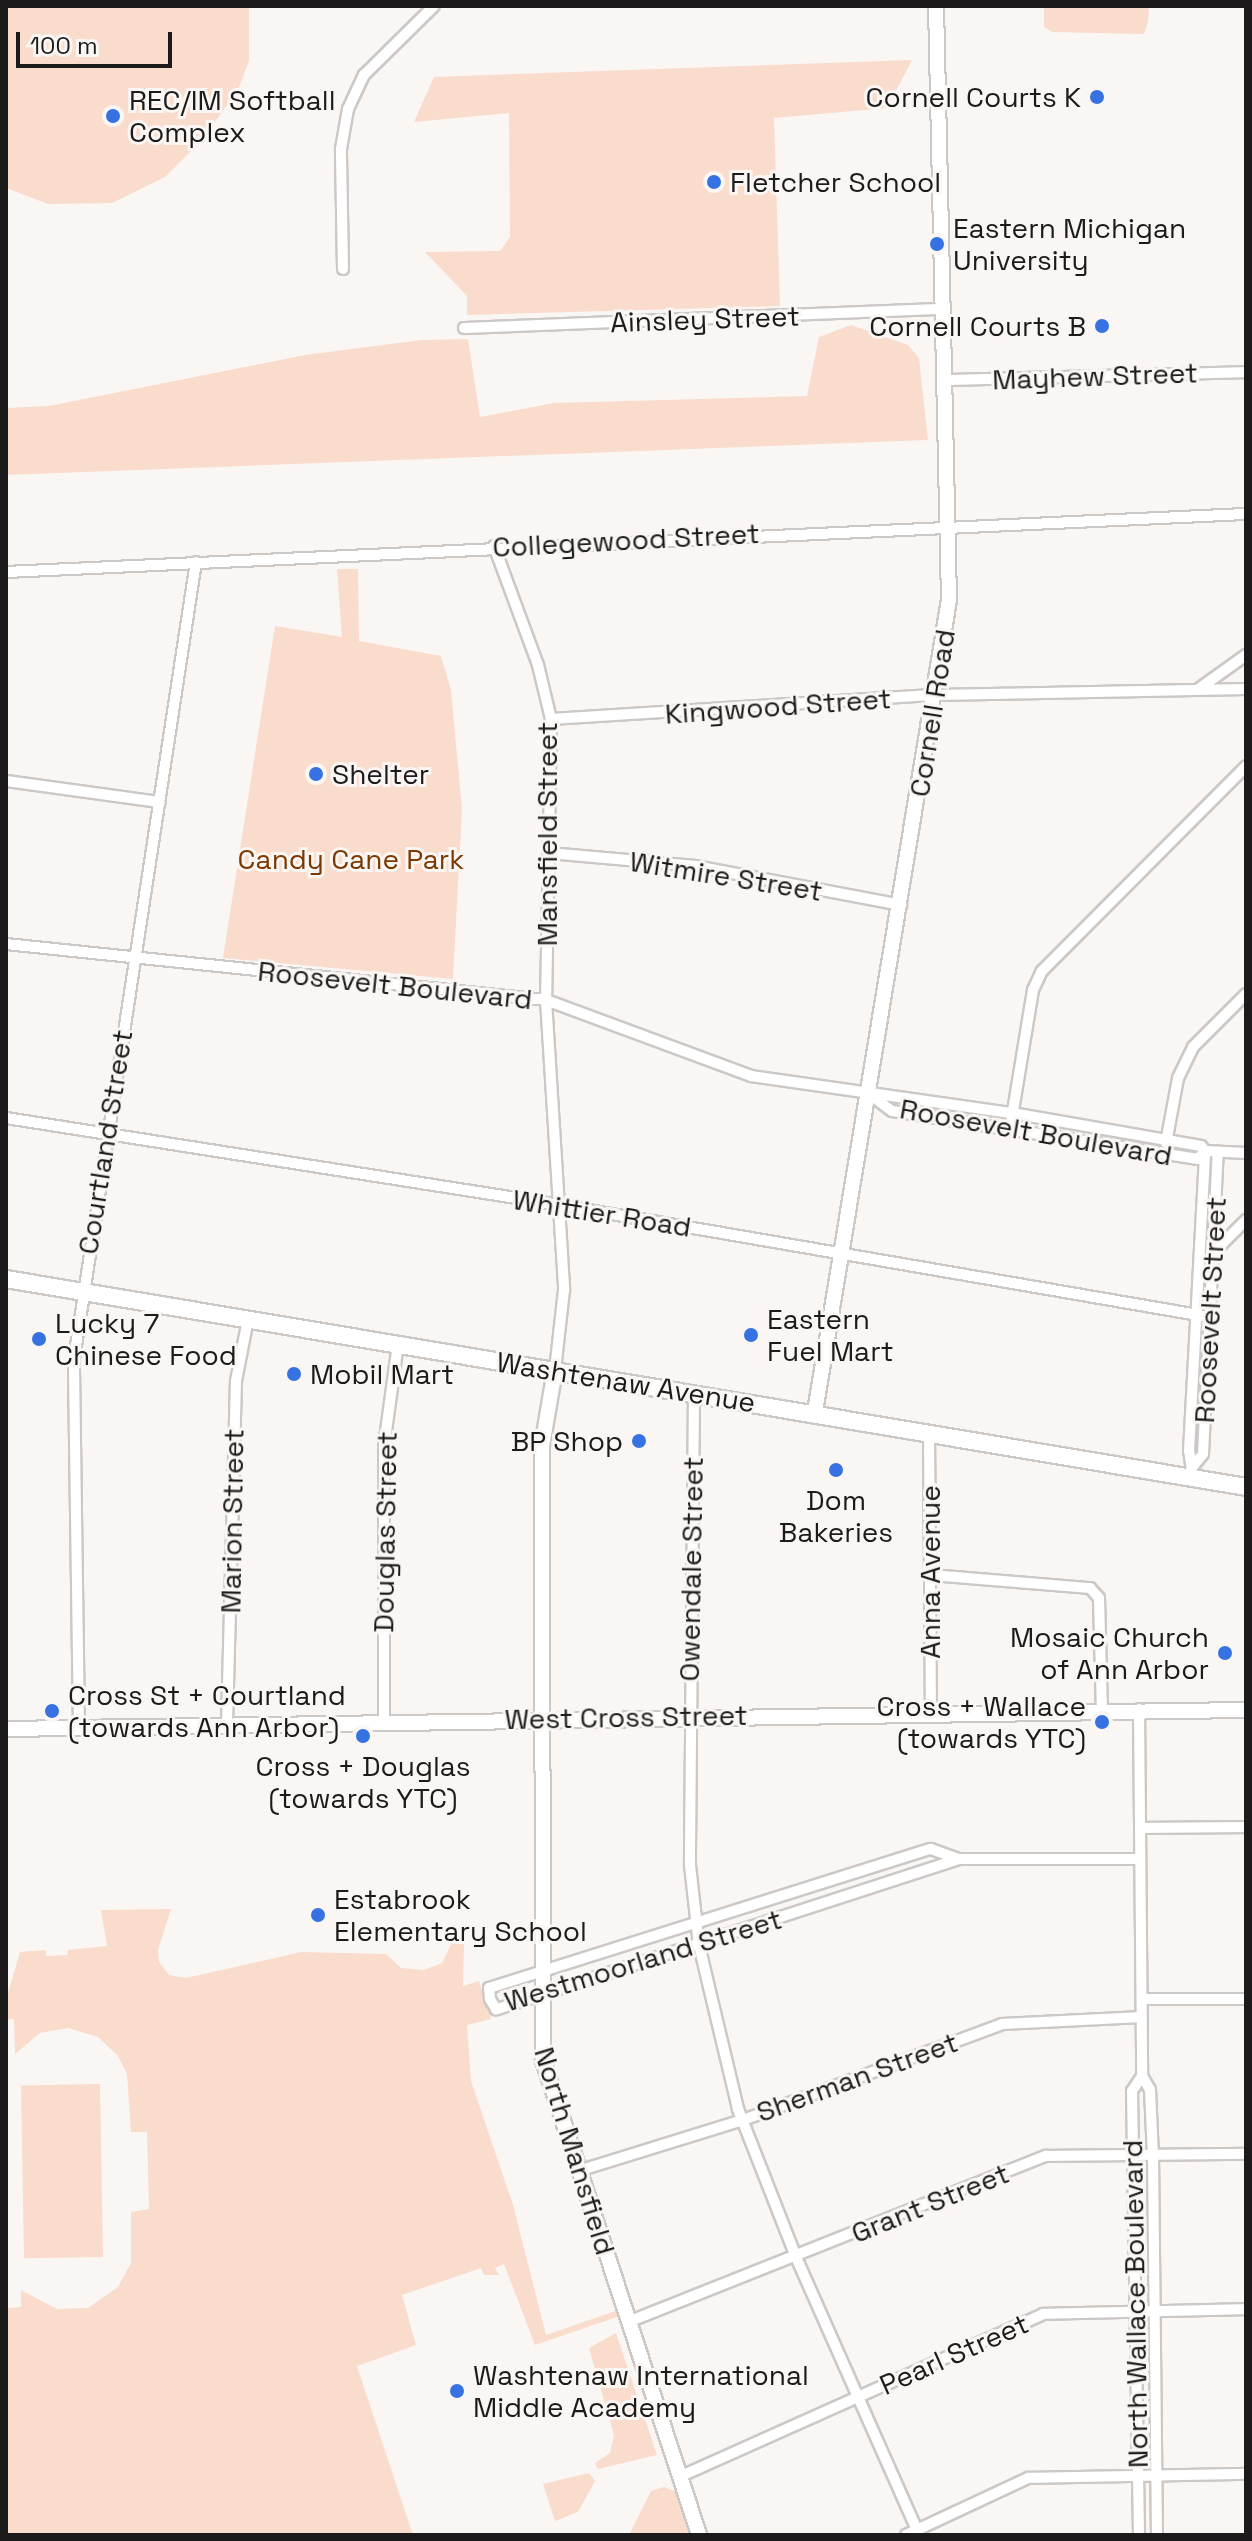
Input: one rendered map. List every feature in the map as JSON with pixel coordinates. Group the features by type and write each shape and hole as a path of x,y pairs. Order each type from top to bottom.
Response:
{"main road":[{"name":"Washtenaw Avenue","path":"6,1279 929,1433 1193,1472 1246,1487"}],"street":[{"path":"343,269 341,149 348,109 364,75 434,6"},
{"name":"Cornell Road","path":"815,1412 936,695 949,600 936,6"},
{"name":"Ainsley Street","path":"464,328 945,309"},
{"name":"Mayhew Street","path":"945,380 1246,372"},
{"name":"Collegewood Street","path":"6,572 494,546 1246,514"},
{"name":"Mansfield Street","path":"494,546 538,665 551,719 546,1000 564,1308 555,1370"},
{"name":"Courtland Street","path":"79,1727 72,1429 81,1291 196,562"},
{"path":"1199,689 1246,655"},
{"name":"Kingwood Street","path":"551,719 936,695 1246,689"},
{"path":"1010,1129 1033,990 1042,971 1246,766"},
{"path":"6,781 160,802"},
{"name":"Witmire Street","path":"549,853 695,866 901,905"},
{"name":"Roosevelt Boulevard","path":"6,944 134,960 546,1000 751,1076 1012,1113 1167,1139 1205,1151 1246,1153"},
{"path":"1164,1153 1178,1078 1193,1047 1246,994"},
{"name":"Roosevelt Boulevard","path":"867,1094 892,1111 1198,1159 1205,1151"},
{"name":"Whittier Road","path":"6,1118 560,1206 1210,1317"},
{"name":"Roosevelt Street","path":"1193,1472 1189,1451 1205,1151"},
{"name":"Roosevelt Street","path":"1193,1472 1203,1454 1218,1152"},
{"path":"1199,1253 1213,1253 1246,1220"},
{"name":"Marion Street","path":"227,1724 236,1381 248,1319"},
{"name":"Douglas Street","path":"384,1721 384,1446 398,1344"},
{"name":"North Mansfield","path":"555,1370 542,1446 543,2060 699,2535"},
{"name":"Owendale Street","path":"694,1393 690,1716 695,1924 699,1945 743,2120 796,2257 918,2533"},
{"name":"Anna Avenue","path":"929,1433 931,1711"},
{"path":"931,1575 1090,1588 1099,1598 1102,1710"},
{"name":"North Wallace Boulevard","path":"1139,1709 1142,2076 1150,2090 1153,2155 1157,2535"},
{"name":"West Cross Street","path":"6,1729 931,1711 1246,1710"},
{"path":"1140,1828 1246,1827"},
{"name":"Westmoorland Street","path":"959,1859 931,1849 489,1988 496,2009 959,1859 1140,1859"},
{"path":"1142,1999 1246,1999"},
{"name":"Sherman Street","path":"578,2171 743,2120 1002,2024 1142,2017"},
{"name":"North Wallace Boulevard","path":"1139,2535 1132,2091 1142,2076"},
{"name":"Grant Street","path":"628,2322 1046,2156 1246,2154"},
{"name":"Pearl Street","path":"679,2477 1043,2314 1246,2309"},
{"path":"906,2535 918,2533 1028,2478 1246,2474"}],"green space":[{"name":"REC/IM Softball Complex","path":"6,6 249,6 249,61 238,90 201,141 165,177 112,203 48,204 6,188"},
{"path":"1044,6 1149,6 1148,22 1144,34 1052,32 1044,27"},
{"name":"Fletcher School","path":"912,60 887,108 774,118 780,306 467,315 467,296 425,252 500,251 510,237 509,113 414,122 434,77"},
{"path":"851,325 908,345 919,358 928,440 6,475 6,408 49,406 305,355 422,340 468,339 480,417 554,403 807,396 819,337"},
{"name":"Candy Cane Park","path":"337,569 358,569 359,641 441,656 451,690 462,809 453,979 223,958 275,626 342,637"},
{"path":"171,1909 158,1950 159,1962 169,1975 186,1978 301,1952 386,1954 401,1968 424,1970 442,1963 452,1942 464,1943 463,1986 479,1981 491,2019 467,2025 471,2081 513,2205 546,2335 618,2310 620,2316 535,2345 504,2264 495,2268 499,2275 484,2275 481,2268 402,2295 416,2345 357,2366 413,2535 6,2535 6,2264 7,2308 21,2307 21,2290 57,2309 88,2308 118,2287 131,2263 131,2212 149,2209 147,2132 131,2132 127,2074 118,2056 98,2037 68,2028 40,2033 15,2054 14,2019 6,2019 6,2000 20,1952 46,1950 46,1956 67,1955 68,1950 107,1946 101,1910"},
{"path":"100,2084 103,2257 24,2258 21,2085"},
{"path":"616,2333 657,2455 598,2469 595,2463 610,2453 614,2435 589,2348"},
{"path":"589,2473 595,2481 578,2512 555,2521 543,2484"},
{"path":"664,2487 675,2491 690,2535 629,2535 651,2491"}],"place":[{"name":"Cornell Courts K","path":"1097,97"},
{"name":"REC/IM Softball Complex","path":"113,116"},
{"name":"Fletcher School","path":"714,182"},
{"name":"Eastern Michigan University","path":"937,244"},
{"name":"Cornell Courts B","path":"1102,326"},
{"name":"Shelter","path":"316,774"},
{"name":"Eastern Fuel Mart","path":"751,1335"},
{"name":"Lucky 7 Chinese Food","path":"39,1339"},
{"name":"Mobil Mart","path":"294,1374"},
{"name":"BP Shop","path":"639,1441"},
{"name":"Dom Bakeries","path":"836,1470"},
{"name":"Mosaic Church of Ann Arbor","path":"1225,1653"},
{"name":"Cross St + Courtland (towards Ann Arbor)","path":"52,1711"},
{"name":"Cross + Wallace (towards YTC)","path":"1102,1722"},
{"name":"Cross + Douglas (towards YTC)","path":"363,1736"},
{"name":"Estabrook Elementary School","path":"318,1915"},
{"name":"Washtenaw International Middle Academy","path":"457,2391"}]}
